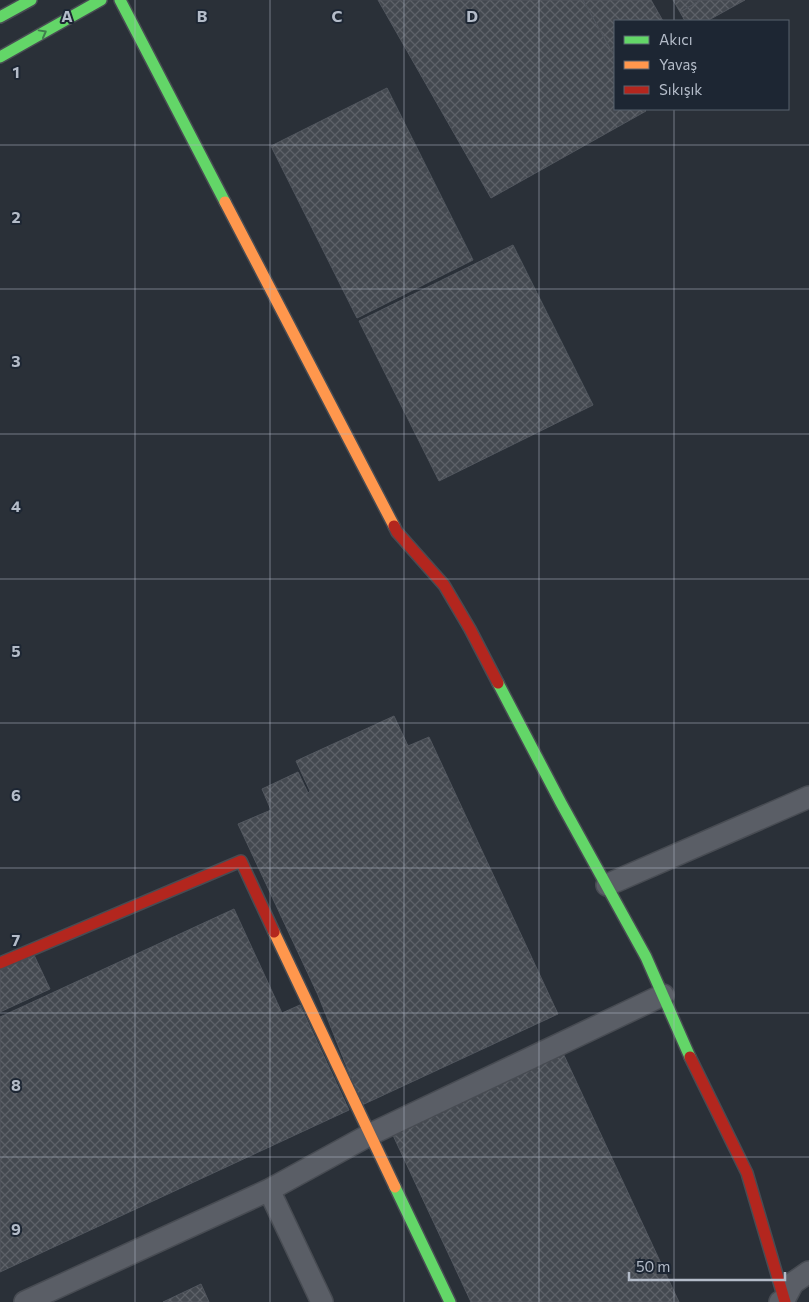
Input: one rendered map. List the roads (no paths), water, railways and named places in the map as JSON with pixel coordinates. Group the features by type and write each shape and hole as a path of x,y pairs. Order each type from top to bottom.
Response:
{"street":[{"path":"0,17 31,0"},
{"path":"0,56 101,0"},
{"path":"120,0 397,532 444,585 470,629 561,803 646,957 685,1046 747,1173 783,1301"},
{"path":"606,886 809,796"},
{"path":"0,963 241,861 450,1302"},
{"path":"25,1302 268,1190 371,1134 663,994"},
{"path":"268,1190 322,1302"},
{"path":"783,1301 793,1282 809,1272"}]}
